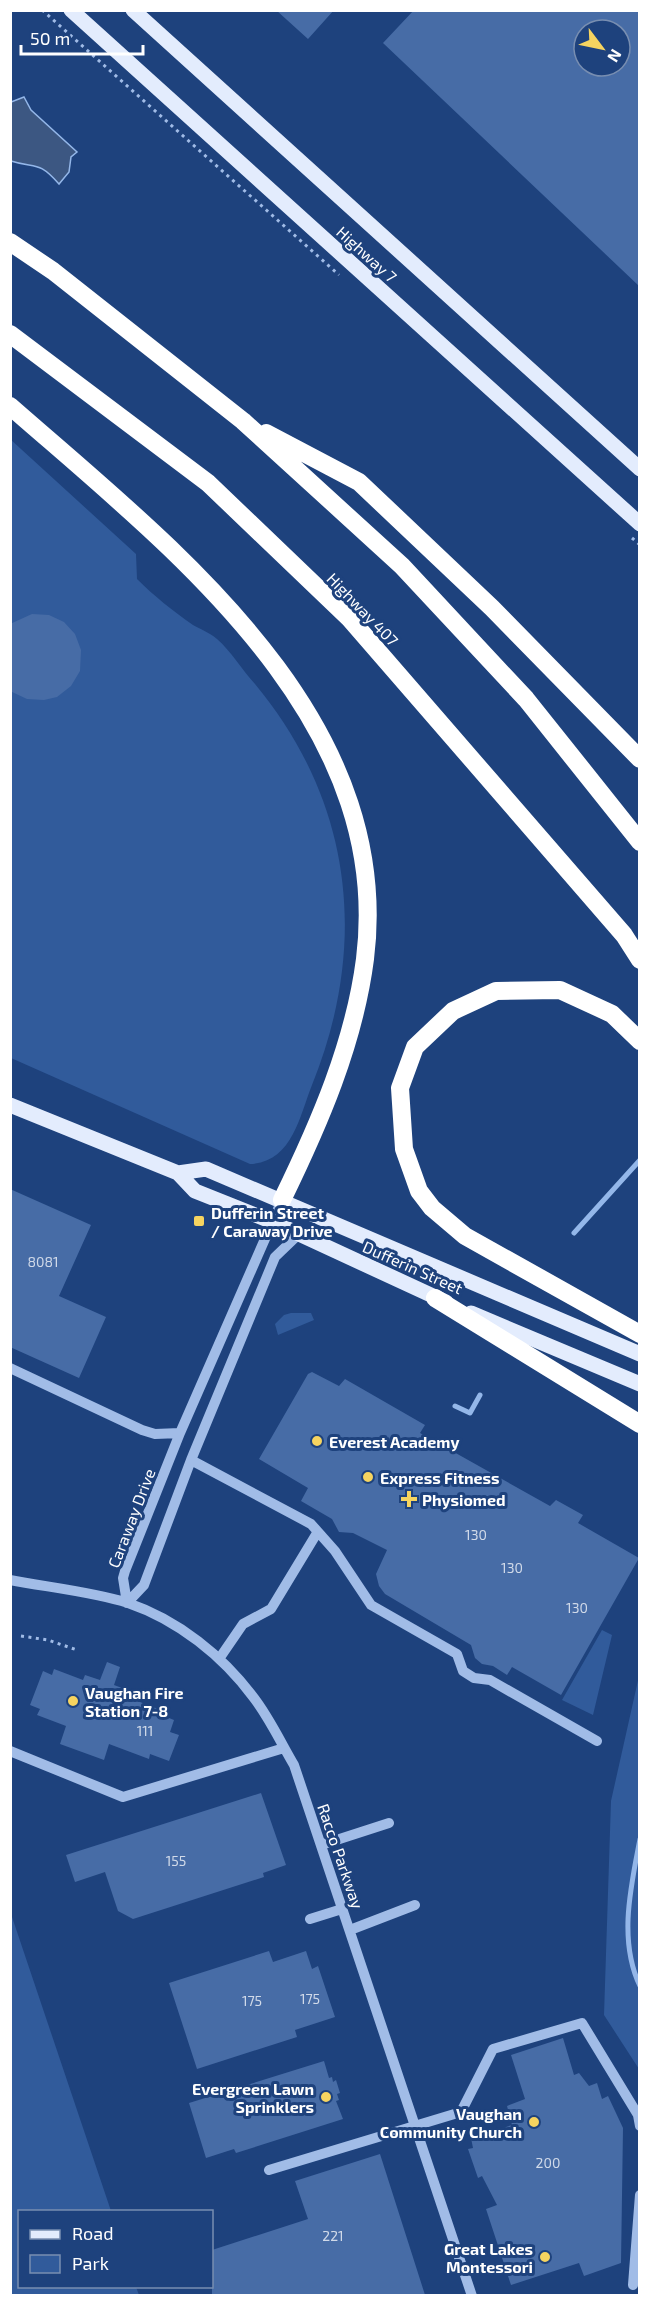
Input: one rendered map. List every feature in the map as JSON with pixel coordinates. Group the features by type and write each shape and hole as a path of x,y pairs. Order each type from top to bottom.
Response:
{"highway":[{"path":"10,242 62,279 243,421 402,566 526,699 639,843"},
{"name":"Highway 407","path":"10,334 208,483 350,619 616,926 639,960"},
{"path":"10,406 215,592 289,682 330,752 353,814 368,897 365,960 333,1088 282,1200"},
{"path":"243,421 359,482 492,608 639,759"},
{"path":"639,1041 612,1014 560,990 496,991 453,1011 415,1047 400,1088 404,1149 419,1191 432,1208 465,1236 639,1334"},
{"path":"435,1298 639,1424"}],"main road":[{"name":"Highway 7","path":"71,10 639,524"},
{"name":"Highway 7","path":"133,10 639,469"},
{"name":"Dufferin Street","path":"10,1106 178,1173 195,1191 273,1222 435,1298 639,1384"},
{"name":"Dufferin Street","path":"178,1173 206,1169 639,1354"}],"street":[{"name":"Caraway Drive","path":"127,1603 123,1578 180,1433 282,1200"},
{"path":"127,1603 144,1585 191,1460 275,1257 299,1234"},
{"path":"10,1368 142,1430 155,1434 180,1433"},
{"path":"191,1460 310,1524 335,1551 371,1605 457,1654 463,1671 478,1680 490,1680 597,1741"},
{"path":"219,1659 243,1624 271,1609 317,1533"},
{"name":"Racco Parkway","path":"10,1580 127,1603 191,1635 219,1659 254,1698 294,1765 472,2295"},
{"path":"10,1751 123,1797 284,1748"},
{"path":"321,1845 389,1823"},
{"path":"350,1930 415,1905"},
{"path":"310,1919 342,1909"},
{"path":"269,2170 461,2112 493,2049 582,2023 638,2115 639,2126"},
{"path":"633,2285 639,2195"}],"path":[{"path":"42,10 342,278"},
{"path":"631,537 639,545"},
{"path":"21,1636 48,1640 77,1650"}],"green space":[{"path":"10,439 136,554 137,579 178,614 217,639 232,655 288,729 313,777 331,826 342,876 345,927 341,979 330,1032 298,1124 285,1147 264,1161 250,1164 11,1058"},
{"path":"311,1313 314,1320 278,1335 275,1324 284,1315"},
{"path":"602,1630 612,1635 593,1715 562,1700"},
{"path":"639,1676 639,2069 604,2015 611,1801"},
{"path":"11,1914 111,2210 18,2210 18,2288 136,2288 139,2295 11,2295"}],"shaded area":[{"path":"24,97 31,110 77,152 71,157 69,172 59,184 41,168 11,161 11,102"}],"building":[{"path":"276,10 334,10 308,39"},
{"path":"414,10 639,10 639,286 383,43"},
{"path":"32,614 49,615 64,622 75,634 81,650 80,671 71,686 57,697 44,700 27,699 10,691 10,624"},
{"path":"10,1189 91,1225 59,1296 106,1317 79,1378 10,1347"},
{"path":"312,1372 339,1386 345,1379 425,1425 420,1433 550,1506 556,1500 583,1515 578,1523 639,1558 561,1695 512,1667 507,1675 493,1666 482,1664 475,1658 471,1645 385,1594 379,1586 376,1574 387,1550 353,1533 339,1532 332,1519 301,1501 308,1488 259,1459 308,1374"},
{"path":"107,1662 120,1667 114,1685 130,1691 127,1697 166,1712 164,1716 174,1720 170,1732 179,1735 169,1761 150,1754 149,1759 109,1744 104,1760 60,1744 66,1726 37,1715 40,1709 30,1705 43,1671 52,1675 54,1669 83,1680 85,1675 100,1680"},
{"path":"261,1793 286,1865 263,1873 264,1877 133,1919 118,1911 105,1872 75,1882 66,1855"},
{"path":"269,1951 273,1962 306,1951 312,1969 318,1966 335,2017 295,2030 297,2037 197,2069 169,1983"},
{"path":"563,2038 574,2075 579,2073 589,2086 597,2083 602,2099 608,2096 623,2128 621,2263 584,2276 579,2263 511,2285 486,2209 497,2205 482,2176 478,2178 468,2149 473,2148 471,2138 512,2125 507,2106 525,2099 511,2055"},
{"path":"324,2061 329,2078 332,2077 333,2082 336,2080 340,2093 337,2094 339,2100 336,2101 343,2119 236,2153 234,2149 206,2158 189,2103"},
{"path":"380,2154 425,2295 212,2295 213,2250 308,2219 295,2181"}],"waterway":[{"path":"574,1233 640,1160"},
{"path":"455,1406 470,1413 480,1395"},
{"path":"640,1839 628,1913 629,1950 640,1986"}],"place":[{"name":"Dufferin Street / Caraway Drive","path":"199,1221"},
{"name":"Everest Academy","path":"317,1441"},
{"name":"Express Fitness","path":"368,1477"},
{"name":"Physiomed","path":"409,1499"},
{"name":"Vaughan Fire Station 7-8","path":"73,1701"},
{"name":"Evergreen Lawn Sprinklers","path":"326,2097"},
{"name":"Vaughan Community Church","path":"534,2122"},
{"name":"Great Lakes Montessori","path":"545,2257"}]}
